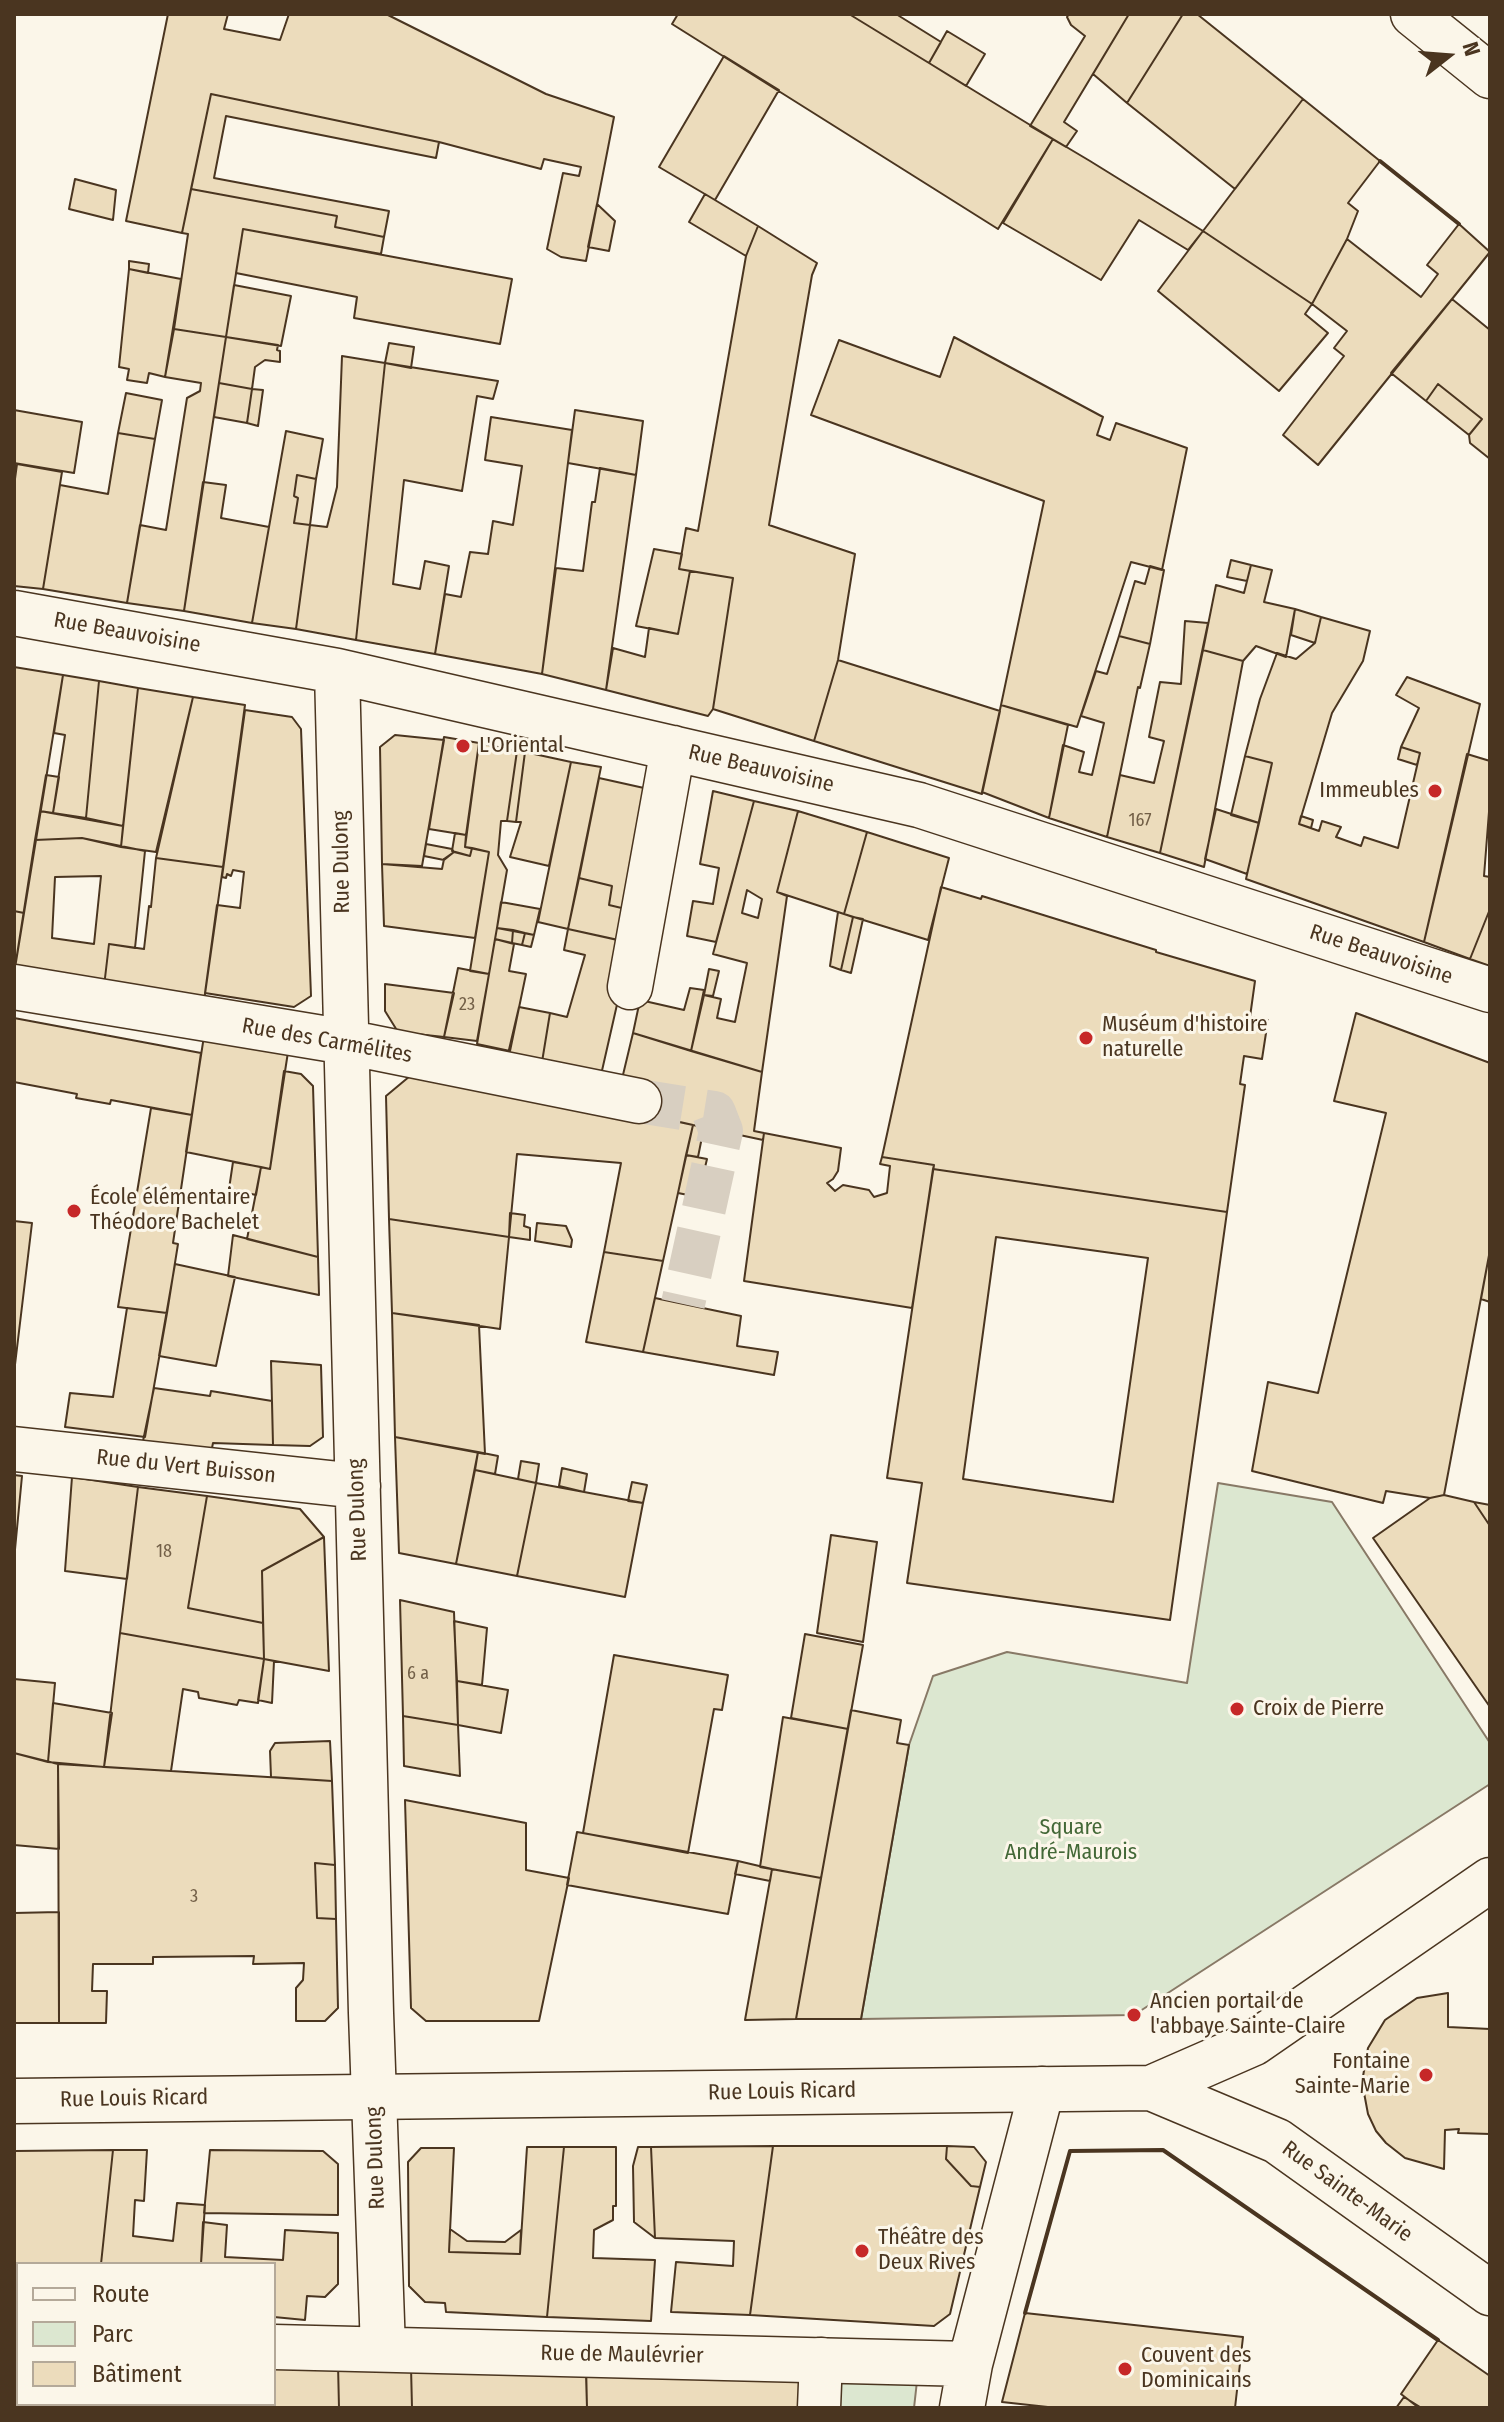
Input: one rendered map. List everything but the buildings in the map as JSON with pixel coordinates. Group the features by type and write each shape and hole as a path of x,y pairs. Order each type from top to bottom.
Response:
{"street":[{"path":"1413,14 1490,76"},
{"name":"Rue Beauvoisine","path":"14,613 337,671 919,805 1490,990"},
{"name":"Rue Dulong","path":"337,671 373,2096 383,2349"},
{"path":"630,987 673,748"},
{"name":"Rue des Carmélites","path":"14,987 346,1042 639,1101"},
{"name":"Rue du Vert Buisson","path":"14,1449 358,1486"},
{"name":"Rue Louis Ricard","path":"14,2101 1151,2088 1254,2043 1490,1880"},
{"name":"Rue Sainte-Marie","path":"1151,2088 1277,2141 1490,2293"},
{"path":"962,2408 970,2364 1042,2089"},
{"name":"Rue de Maulévrier","path":"276,2347 970,2364"},
{"path":"819,2408 821,2359"}],"green space":[{"name":"Square André-Maurois","path":"1218,1483 1332,1502 1490,1743 1490,1784 1134,2015 861,2019 909,1745 933,1676 1007,1652 1187,1683"},
{"path":"821,2359 919,2363 914,2408 819,2408"}],"tunnel":[{"path":"639,1101 714,1113 721,1131 683,1304"}],"wall":[{"path":"1380,161 1459,224"},
{"path":"1025,2313 1070,2151 1163,2150 1438,2340"}],"place":[{"name":"L'Oriental","path":"463,746"},
{"name":"Immeubles","path":"1435,791"},
{"name":"Muséum d'histoire naturelle","path":"1086,1038"},
{"name":"École élémentaire Théodore Bachelet","path":"74,1211"},
{"name":"Croix de Pierre","path":"1237,1709"},
{"name":"Ancien portail de l'abbaye Sainte-Claire","path":"1134,2015"},
{"name":"Fontaine Sainte-Marie","path":"1426,2075"},
{"name":"Théâtre des Deux Rives","path":"862,2251"},
{"name":"Couvent des Dominicains","path":"1125,2369"}]}
